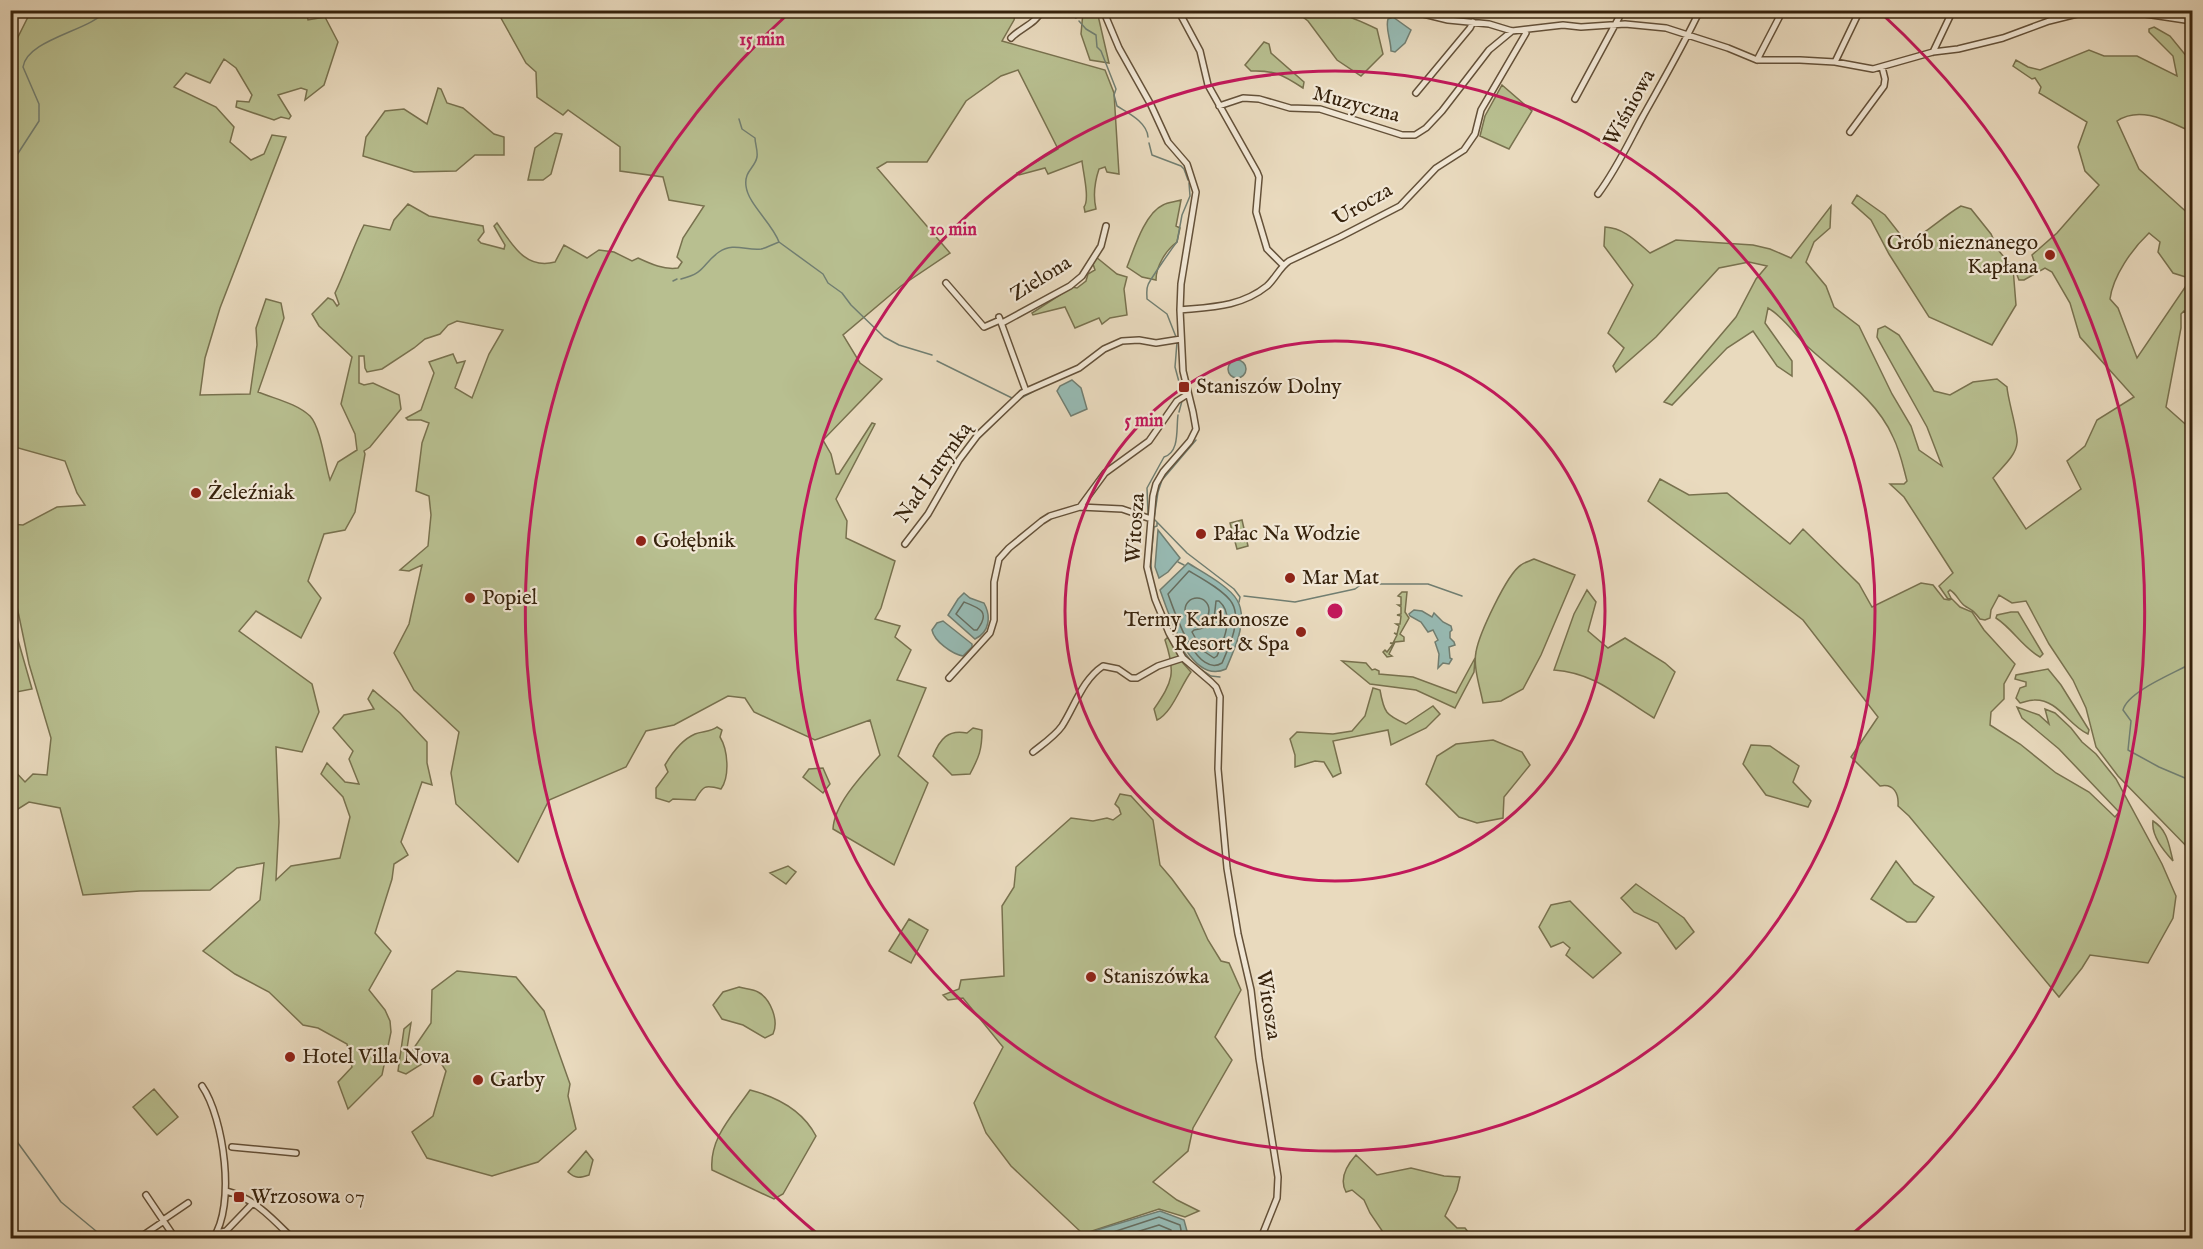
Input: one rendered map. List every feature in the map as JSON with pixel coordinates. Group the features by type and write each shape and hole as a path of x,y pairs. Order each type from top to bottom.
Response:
{"street":[{"path":"1011,38 1036,19 1042,10"},
{"name":"Witosza","path":"1103,10 1119,48 1151,105 1162,131 1168,142 1187,164 1196,192 1180,310 1183,371 1196,429 1190,441 1162,472 1156,484 1147,567 1150,587 1169,633 1183,658 1216,687 1220,697 1218,769 1227,868 1251,990 1278,1177 1277,1198 1261,1239"},
{"path":"1178,10 1200,51 1205,79 1257,172 1259,177 1256,212 1267,249 1283,265"},
{"path":"1407,10 1448,20 1489,24 1512,31 1563,25 1666,28 1757,60 1835,62 1864,69 1882,67 1934,52 1958,49 2003,38 2049,21 2077,14 2111,11 2193,21"},
{"path":"1575,99 1617,25 1623,10"},
{"name":"Wiśniowa","path":"1598,194 1624,155 1700,10"},
{"path":"1757,60 1783,10"},
{"path":"1835,62 1860,10"},
{"path":"1934,52 1953,10"},
{"path":"1416,93 1473,22"},
{"name":"Urocza","path":"1180,310 1225,306 1245,299 1268,285 1283,265 1400,206 1436,168 1464,150 1475,134 1481,110 1526,33 1525,30"},
{"name":"Muzyczna","path":"1219,105 1243,98 1258,99 1290,108 1320,109 1402,135 1416,135 1442,111 1489,50 1512,31"},
{"path":"1850,132 1884,86 1882,67"},
{"name":"Zielona","path":"946,284 981,325 987,327 1070,286 1082,276 1101,246 1106,225"},
{"path":"1000,320 1026,391"},
{"name":"Nad Lutynką","path":"905,544 928,514 959,460 978,436 1026,391 1079,368 1104,349 1122,341 1139,340 1156,343 1181,339"},
{"path":"1080,507 1105,473 1149,441 1177,401 1188,394"},
{"path":"949,678 990,633 994,620 995,576 999,559 1045,519 1080,507 1122,509 1151,519"},
{"path":"1033,752 1061,727 1085,685 1103,666 1118,669 1131,678 1137,678 1158,666 1183,658"},
{"path":"202,1086 214,1110 222,1137 226,1191 215,1236"},
{"path":"232,1147 296,1154"},
{"path":"226,1191 241,1195 259,1206 292,1239"},
{"path":"146,1195 175,1239"},
{"path":"139,1239 188,1203"},
{"path":"215,1236 226,1231 253,1203"}],"green space":[{"path":"31,11 306,11 308,20 325,17 338,42 324,85 305,100 307,90 301,88 278,95 291,116 289,119 281,117 274,120 236,107 237,101 249,102 252,95 236,68 224,59 210,83 186,73 174,87 216,107 234,127 230,142 251,160 264,154 272,135 286,137 220,308 205,358 200,395 250,394 257,345 256,328 266,299 281,303 284,318 258,392 292,405 310,416 320,437 330,480 338,462 357,450 355,434 341,404 352,357 319,326 312,314 328,298 333,300 337,306 339,304 335,293 364,225 390,230 394,220 408,204 429,216 483,226 484,232 478,240 481,243 504,249 505,245 494,226 497,223 514,247 527,259 535,262 555,262 564,245 587,258 599,250 614,252 632,261 638,258 658,266 678,268 682,262 677,257 683,238 704,206 669,200 663,177 620,171 620,147 568,110 563,115 537,97 536,72 526,63 497,11 1016,11 1014,20 1002,41 1105,70 1114,93 1119,174 1107,172 1105,167 1099,169 1095,189 1096,209 1085,212 1086,192 1082,161 1048,174 1045,168 1019,175 1017,173 1058,149 1018,70 1001,76 966,101 927,162 887,162 877,168 950,253 901,286 843,335 860,363 882,379 823,440 831,454 836,474 839,474 872,423 875,424 836,499 847,521 846,538 895,561 881,608 875,619 900,626 895,637 911,650 897,680 926,688 898,756 928,783 894,865 833,829 838,810 844,800 880,755 870,720 815,740 754,712 745,698 728,696 674,725 646,731 626,767 549,800 518,862 456,804 451,773 459,732 414,690 394,653 409,624 422,565 409,571 400,570 428,546 431,515 429,496 416,491 422,443 429,423 406,418 421,410 434,373 429,362 453,354 457,363 465,361 455,388 472,398 489,354 503,330 457,321 448,325 440,334 425,339 382,369 367,372 364,356 359,356 359,383 364,385 373,383 399,395 401,409 370,447 364,451 355,512 345,530 324,534 308,581 321,598 301,638 256,611 239,631 312,684 319,712 302,752 276,747 279,822 276,880 291,866 340,858 350,817 343,797 321,774 327,763 345,782 359,784 349,759 353,751 333,728 344,715 374,709 368,699 373,690 400,713 427,742 427,763 432,785 422,782 401,842 408,855 394,864 392,879 375,933 391,951 369,990 385,1010 390,1021 391,1032 382,1075 348,1109 338,1082 352,1067 347,1044 318,1028 303,1025 269,992 235,974 203,951 260,900 264,863 237,868 210,890 83,895 60,808 29,802 10,814 11,767 25,782 33,774 47,775 51,738 29,664 11,578 11,524 23,525 57,507 85,505 77,493 65,461 11,446 11,51"},
{"path":"1049,11 1097,11 1109,63 1090,60 1081,34 1083,12 1051,16"},
{"path":"1295,11 1337,13 1377,29 1383,54 1361,76 1337,60 1308,21"},
{"path":"2154,27 2170,36 2192,63 2192,132 2145,115 2126,116 2117,121 2139,169 2192,217 2192,279 2173,273 2158,252 2160,242 2149,233 2124,263 2115,281 2110,299 2118,308 2137,358 2192,280 2192,316 2184,311 2181,314 2181,328 2166,407 2192,430 2192,852 2118,776 2096,747 2086,708 2073,680 2049,644 2026,601 2012,603 1999,595 1991,610 1990,618 1985,620 1980,619 1950,590 1948,592 1951,598 1948,599 1939,586 1953,573 1904,497 1890,484 1904,484 1907,481 1898,448 1886,423 1867,399 1808,347 1779,316 1768,308 1765,323 1792,361 1792,376 1777,366 1753,331 1727,348 1672,405 1664,402 1736,317 1756,279 1767,266 1749,262 1719,268 1656,337 1616,372 1613,366 1624,348 1608,333 1633,285 1604,246 1605,227 1624,233 1650,253 1676,240 1753,245 1791,258 1831,206 1830,228 1814,242 1806,262 1826,286 1834,307 1859,326 1892,394 1911,426 1919,450 1942,466 1927,427 1877,337 1878,329 1885,326 1899,335 1934,391 1950,395 1973,382 1997,379 2007,387 2017,443 2011,457 1993,478 2026,529 2081,489 2067,461 2085,446 2097,420 2134,397 2080,337 2070,303 2052,272 2045,268 2024,280 2019,280 2017,275 2032,269 2034,261 2032,255 2057,233 2099,185 2085,171 2078,147 2087,122 2039,93 2041,87 2035,78 2032,79 2013,66 2016,60 2028,67 2040,70 2089,50 2104,56 2137,56 2177,76 2173,56 2149,32 2149,29"},
{"path":"1264,42 1269,44 1271,53 1304,82 1303,88 1278,74 1251,71 1245,65"},
{"path":"1502,85 1532,111 1509,149 1480,136 1485,116"},
{"path":"438,88 441,89 447,103 463,108 494,134 504,137 504,155 475,155 456,171 414,172 363,156 366,137 385,111 404,109 427,124"},
{"path":"555,133 562,134 551,174 543,180 528,180 535,148"},
{"path":"1857,195 1885,215 1907,243 1961,206 1971,209 2013,268 2016,305 1992,345 1929,317 1889,254 1871,220 1852,203"},
{"path":"1181,200 1176,226 1180,228 1177,242 1162,259 1156,280 1142,277 1127,267 1141,232 1157,209 1165,204"},
{"path":"1096,257 1117,274 1127,277 1124,289 1127,315 1110,318 1102,324 1099,318 1075,328 1065,307 1033,315 1032,313 1072,287 1077,288 1086,281 1088,274 1095,270 1093,264"},
{"path":"1660,479 1689,495 1727,493 1790,544 1803,529 1859,584 1872,607 1921,583 1933,585 1944,599 1952,599 1960,607 1972,612 1984,630 2015,664 2004,684 2004,699 1991,712 1990,725 2020,744 2056,773 2089,792 2115,817 2119,812 2059,749 2022,718 2017,707 2039,715 2049,724 2045,709 2055,713 2096,754 2116,779 2162,864 2176,896 2173,918 2148,963 2090,955 2059,997 1909,816 1898,806 1895,790 1889,786 1880,786 1851,757 1878,717 1803,620 1648,501"},
{"path":"1242,520 1248,546 1237,549 1230,523"},
{"path":"1534,559 1575,575 1541,655 1523,689 1501,701 1483,703 1475,664 1478,643 1494,605 1508,580 1521,565"},
{"path":"1587,590 1596,602 1588,631 1608,648 1625,638 1665,663 1675,672 1654,718 1595,681 1569,672 1554,670 1574,614"},
{"path":"1402,592 1407,592 1405,612 1409,618 1400,634 1404,637 1404,641 1395,642 1389,654 1392,656 1387,657 1383,652 1385,650 1387,652 1393,644 1390,643 1393,643 1397,635 1394,633 1397,634 1399,626 1396,624 1400,624 1401,616 1397,615 1401,614 1401,607 1398,605 1401,605 1401,597 1398,596"},
{"path":"10,612 32,689 11,693 10,693"},
{"path":"2018,612 2043,654 2040,657 1996,618 1997,615"},
{"path":"1168,637 1191,672 1172,705 1157,720 1154,709 1169,684 1171,676 1171,661 1165,640"},
{"path":"1475,658 1474,672 1455,708 1416,690 1370,684 1342,661 1366,663 1372,670 1379,671 1379,674 1413,677 1456,693"},
{"path":"2048,669 2061,685 2089,730 2088,734 2050,704 2034,700 2020,703 2016,698 2020,688 2026,686 2026,682 2015,679 2016,675"},
{"path":"1373,688 1380,690 1387,712 1406,724 1433,706 1440,714 1426,728 1391,745 1388,730 1333,741 1341,773 1333,777 1324,762 1315,761 1295,767 1295,755 1290,739 1297,732 1333,734 1352,731 1365,716"},
{"path":"717,727 722,730 720,737 727,763 726,777 721,789 704,788 695,800 673,799 669,802 656,798 656,788 668,772 665,765 677,747 698,733"},
{"path":"973,728 982,730 981,748 976,763 970,774 952,775 933,756 942,740 950,734 967,733"},
{"path":"1493,740 1522,752 1530,765 1504,797 1503,818 1477,823 1459,817 1426,784 1437,756 1456,744"},
{"path":"1751,745 1770,746 1799,766 1793,782 1811,801 1808,807 1766,795 1743,764"},
{"path":"823,768 830,784 823,793 803,777 809,769"},
{"path":"1120,794 1131,796 1153,820 1160,865 1194,909 1208,940 1221,961 1229,963 1241,990 1215,1037 1232,1060 1193,1128 1188,1151 1153,1182 1177,1200 1199,1211 1185,1217 1159,1209 1083,1234 1011,1166 986,1133 974,1103 1003,1047 963,998 948,1000 943,995 959,989 961,980 1004,976 1002,906 1014,887 1016,867 1071,818 1093,821 1107,818 1113,820 1121,814 1115,804"},
{"path":"2153,821 2165,834 2173,861 2156,838"},
{"path":"1896,861 1914,884 1934,897 1916,922 1907,922 1871,899"},
{"path":"788,866 796,872 786,884 770,873"},
{"path":"1636,884 1684,918 1694,932 1676,949 1658,923 1634,912 1621,898"},
{"path":"1570,901 1621,953 1593,978 1566,955 1570,948 1563,942 1551,947 1539,927 1551,905"},
{"path":"909,919 928,930 911,963 889,951"},
{"path":"457,971 516,977 544,1011 570,1084 568,1096 576,1129 538,1162 492,1176 427,1158 412,1132 433,1116 446,1071 436,1055 406,1074 398,1071 404,1029 411,1023 405,1061 431,1023 432,990"},
{"path":"739,987 756,991 767,1000 773,1011 775,1029 773,1034 765,1038 743,1025 722,1019 713,1005 723,992"},
{"path":"154,1089 178,1117 157,1135 133,1107"},
{"path":"750,1090 779,1101 797,1112 816,1136 783,1194 774,1199 712,1170 712,1158 718,1137"},
{"path":"586,1151 593,1160 589,1175 573,1176 568,1172"},
{"path":"1356,1155 1377,1175 1411,1168 1444,1176 1460,1177 1457,1190 1445,1216 1457,1228 1465,1228 1473,1238 1387,1238 1364,1200 1352,1190 1346,1192 1344,1187 1345,1172"}],"water":[{"path":"1393,17 1411,30 1405,43 1395,52 1391,51 1387,26 1388,19"},
{"path":"1237,360 1243,363 1246,369 1243,375 1237,378 1231,375 1228,369 1231,363"},
{"path":"1072,380 1081,388 1087,409 1071,416 1057,391 1060,386"},
{"path":"1158,530 1180,558 1168,572 1159,578 1155,567"},
{"path":"1188,563 1228,590 1237,600 1240,608 1239,635 1226,669 1213,671 1202,667 1192,658 1175,630 1160,590"},
{"path":"964,593 984,603 988,613 988,623 984,632 975,639 948,615"},
{"path":"1414,610 1422,611 1432,617 1434,613 1451,626 1450,638 1455,645 1449,647 1452,659 1449,664 1443,663 1438,668 1439,654 1435,642 1438,640 1433,630 1428,632 1421,622 1410,616 1409,614"},
{"path":"943,621 972,644 963,656 944,646 933,634 932,630 937,623"},
{"path":"1160,1211 1184,1220 1187,1231 1184,1238 1082,1238 1097,1230"}],"waterway":[{"path":"10,205 15,201 17,177 15,158 39,121 39,104 23,67 27,57 35,49 87,24 107,10"},
{"path":"1071,10 1071,15 1076,18"},
{"path":"1079,21 1096,35 1097,47 1101,51 1116,89 1114,95 1117,106 1141,122 1148,137"},
{"path":"739,119 742,129 755,138 757,152 756,161 746,181 748,193 779,242"},
{"path":"1149,143 1152,155 1181,166 1188,180"},
{"path":"1176,337 1167,314 1147,299 1147,290 1148,285 1177,242 1182,215 1190,196 1189,183"},
{"path":"681,279 700,271 724,249 735,247 761,249 779,242 823,274 828,283 842,293 884,337 899,345 932,355"},
{"path":"673,281 677,279"},
{"path":"1177,342 1175,367 1182,393"},
{"path":"937,361 1014,399"},
{"path":"1021,398 1034,391"},
{"path":"1179,412 1182,401"},
{"path":"1148,513 1147,488 1164,457 1173,450 1178,415"},
{"path":"1196,440 1162,480 1154,519 1187,553 1234,589 1240,597 1239,602"},
{"path":"1157,522 1157,526 1154,527 1152,577 1164,616 1191,661"},
{"path":"1178,562 1184,565"},
{"path":"1244,596 1295,602 1355,589 1362,584 1428,584 1462,596"},
{"path":"2192,663 2143,689 2127,703 2123,710 2131,721 2128,750 2192,781"},
{"path":"1199,668 1211,676 1220,677"},
{"path":"10,1132 61,1202 96,1231"}],"place":[{"name":"Grób nieznanego Kapłana","path":"2050,255"},
{"name":"Staniszów Dolny","path":"1184,387"},
{"name":"Żeleźniak","path":"196,493"},
{"name":"Pałac Na Wodzie","path":"1201,534"},
{"name":"Gołębnik","path":"641,541"},
{"name":"Mar Mat","path":"1290,578"},
{"name":"Popiel","path":"470,598"},
{"name":"Termy Karkonosze Resort & Spa","path":"1301,632"},
{"name":"Staniszówka","path":"1091,977"},
{"name":"Hotel Villa Nova","path":"290,1057"},
{"name":"Garby","path":"478,1080"},
{"name":"Wrzosowa 07","path":"239,1197"}]}
